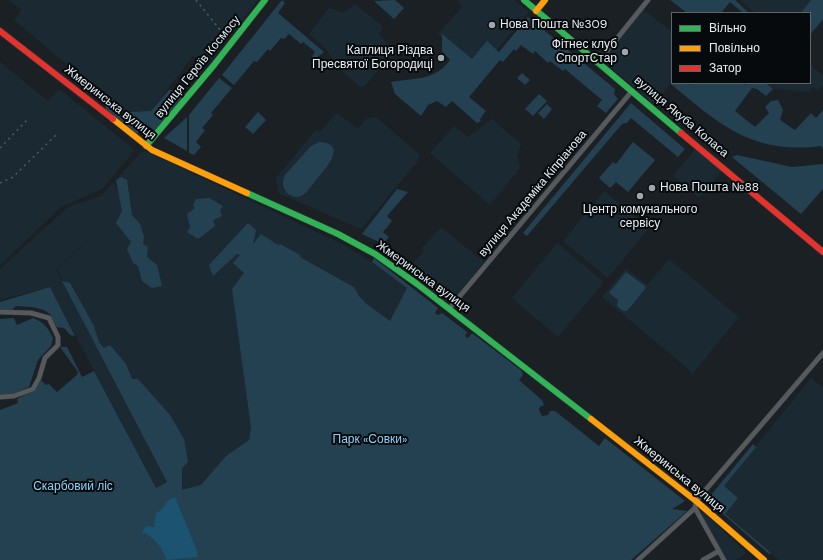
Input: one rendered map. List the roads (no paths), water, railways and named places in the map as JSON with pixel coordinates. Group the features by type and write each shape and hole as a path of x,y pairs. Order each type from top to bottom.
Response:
{"main road":[{"name":"вулиця Героїв Космосу","path":"146,146 214,65 265,0"},
{"name":"вулиця Якуба Коласа","path":"524,0 823,252"},
{"path":"536,11 545,0"},
{"name":"Жмеринська вулиця","path":"0,31 146,146 161,155 338,234 367,249 417,284 696,501 764,560"}],"street":[{"path":"598,62 648,0"},
{"name":"вулиця Академіка Кіпріанова","path":"449,309 632,91"},
{"path":"0,312 16,311 49,318 58,337 58,345 45,358 39,378 33,389 14,396 0,397"},
{"path":"724,560 695,508 696,501 823,353"},
{"path":"638,560 695,508"},
{"path":"703,560 719,551"}],"railway":[{"path":"196,0 225,36"},
{"path":"0,148 29,118"},
{"path":"0,183 13,177 58,133"}],"place":[{"name":"Нова Пошта №309","path":"492,25"},
{"name":"Фітнес клуб СпортСтар","path":"625,52"},
{"name":"Каплиця Різдва Пресвятої Богородиці","path":"441,58"},
{"name":"Нова Пошта №88","path":"652,188"},
{"name":"Центр комунального сервісу","path":"640,196"}],"park label":[{"name":"Парк «Совки»","path":"370,440"},
{"name":"Скарбовий ліс","path":"73,487"}]}
